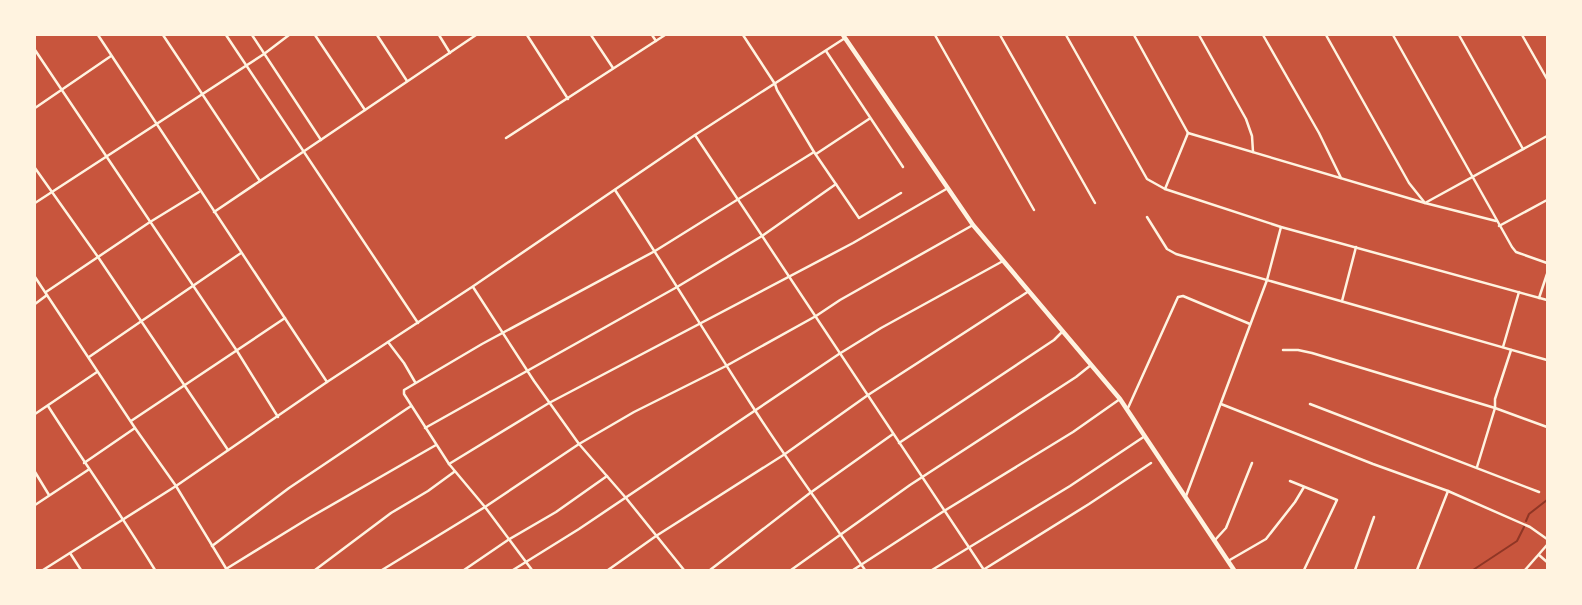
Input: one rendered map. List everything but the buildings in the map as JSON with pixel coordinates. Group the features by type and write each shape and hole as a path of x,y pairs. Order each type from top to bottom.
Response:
{"highway":[{"path":"844,36 973,224 1064,330 1120,399 1186,496 1233,570"}],"street":[{"path":"98,35 157,123 200,192 328,382"},
{"path":"163,35 260,181"},
{"path":"226,35 418,323"},
{"path":"252,35 321,140"},
{"path":"35,203 264,54 289,35"},
{"path":"314,35 365,110"},
{"path":"376,35 407,81"},
{"path":"439,35 450,53"},
{"path":"214,212 476,35"},
{"path":"527,35 568,100"},
{"path":"591,35 613,68"},
{"path":"652,35 656,41"},
{"path":"506,138 568,100 613,68 665,35"},
{"path":"743,35 775,84 815,153 860,218 901,193"},
{"path":"935,35 1034,210"},
{"path":"1000,35 1095,203"},
{"path":"1066,35 1147,179 1165,189 1281,226 1547,300"},
{"path":"1134,35 1188,133 1425,204 1496,221"},
{"path":"1199,35 1246,119 1252,136 1253,152"},
{"path":"1263,35 1319,133 1341,179"},
{"path":"1326,35 1409,183 1425,204"},
{"path":"1393,35 1514,250 1547,262"},
{"path":"1459,35 1523,149"},
{"path":"1522,35 1547,80"},
{"path":"43,570 176,486 695,135 826,51 844,36"},
{"path":"35,50 237,351 278,417"},
{"path":"826,51 903,167"},
{"path":"35,108 111,56"},
{"path":"532,570 485,507 449,464 403,393 405,389 655,251 869,118"},
{"path":"1165,189 1188,133"},
{"path":"695,135 983,570 1151,463"},
{"path":"1425,204 1547,136"},
{"path":"35,168 98,257 228,450"},
{"path":"424,428 677,287 762,236 836,184"},
{"path":"449,464 549,402 788,277 948,188"},
{"path":"615,190 754,410 865,570"},
{"path":"35,304 46,293 98,257 150,222 200,192"},
{"path":"1499,226 1547,200"},
{"path":"1147,216 1164,246 1172,253 1547,360"},
{"path":"382,570 485,507 579,444 634,412 726,366 816,316 973,224"},
{"path":"1186,496 1267,280 1281,226"},
{"path":"1342,301 1356,247"},
{"path":"89,358 241,253"},
{"path":"513,570 626,498 754,410 881,328 1003,261"},
{"path":"1539,298 1547,274"},
{"path":"35,277 135,428 176,486 227,569 309,518 436,445"},
{"path":"472,287 579,444 626,498 684,570"},
{"path":"608,570 656,536 785,454 868,395 1029,291"},
{"path":"1503,348 1519,292"},
{"path":"1127,409 1178,297 1183,296 1250,324"},
{"path":"131,421 285,318"},
{"path":"899,443 1054,340 1064,330"},
{"path":"388,342 415,382"},
{"path":"1284,350 1312,353 1495,408 1547,427"},
{"path":"1476,467 1511,350"},
{"path":"791,570 923,478 1076,377 1092,364"},
{"path":"35,414 98,372"},
{"path":"853,570 944,511 1073,432 1120,399"},
{"path":"1221,404 1448,491 1530,527 1547,539"},
{"path":"1310,404 1539,492"},
{"path":"48,406 88,470 124,518 155,570"},
{"path":"212,546 289,488 411,406"},
{"path":"84,463 135,428"},
{"path":"710,570 810,493 893,434"},
{"path":"932,570 1070,486 1146,436"},
{"path":"1215,540 1226,528 1252,462"},
{"path":"35,504 88,470"},
{"path":"315,570 391,513 455,471"},
{"path":"35,472 49,496"},
{"path":"464,570 508,540 556,512 607,476"},
{"path":"1290,482 1336,498 1337,502 1304,570"},
{"path":"1228,561 1266,539 1295,502 1304,486"},
{"path":"1417,570 1448,491"},
{"path":"1355,570 1374,517"},
{"path":"1525,570 1547,545"},
{"path":"70,553 81,570"},
{"path":"1539,555 1547,562"}],"waterway":[{"path":"1526,521 1529,514 1547,500"},
{"path":"1473,570 1517,541 1524,527"}]}
